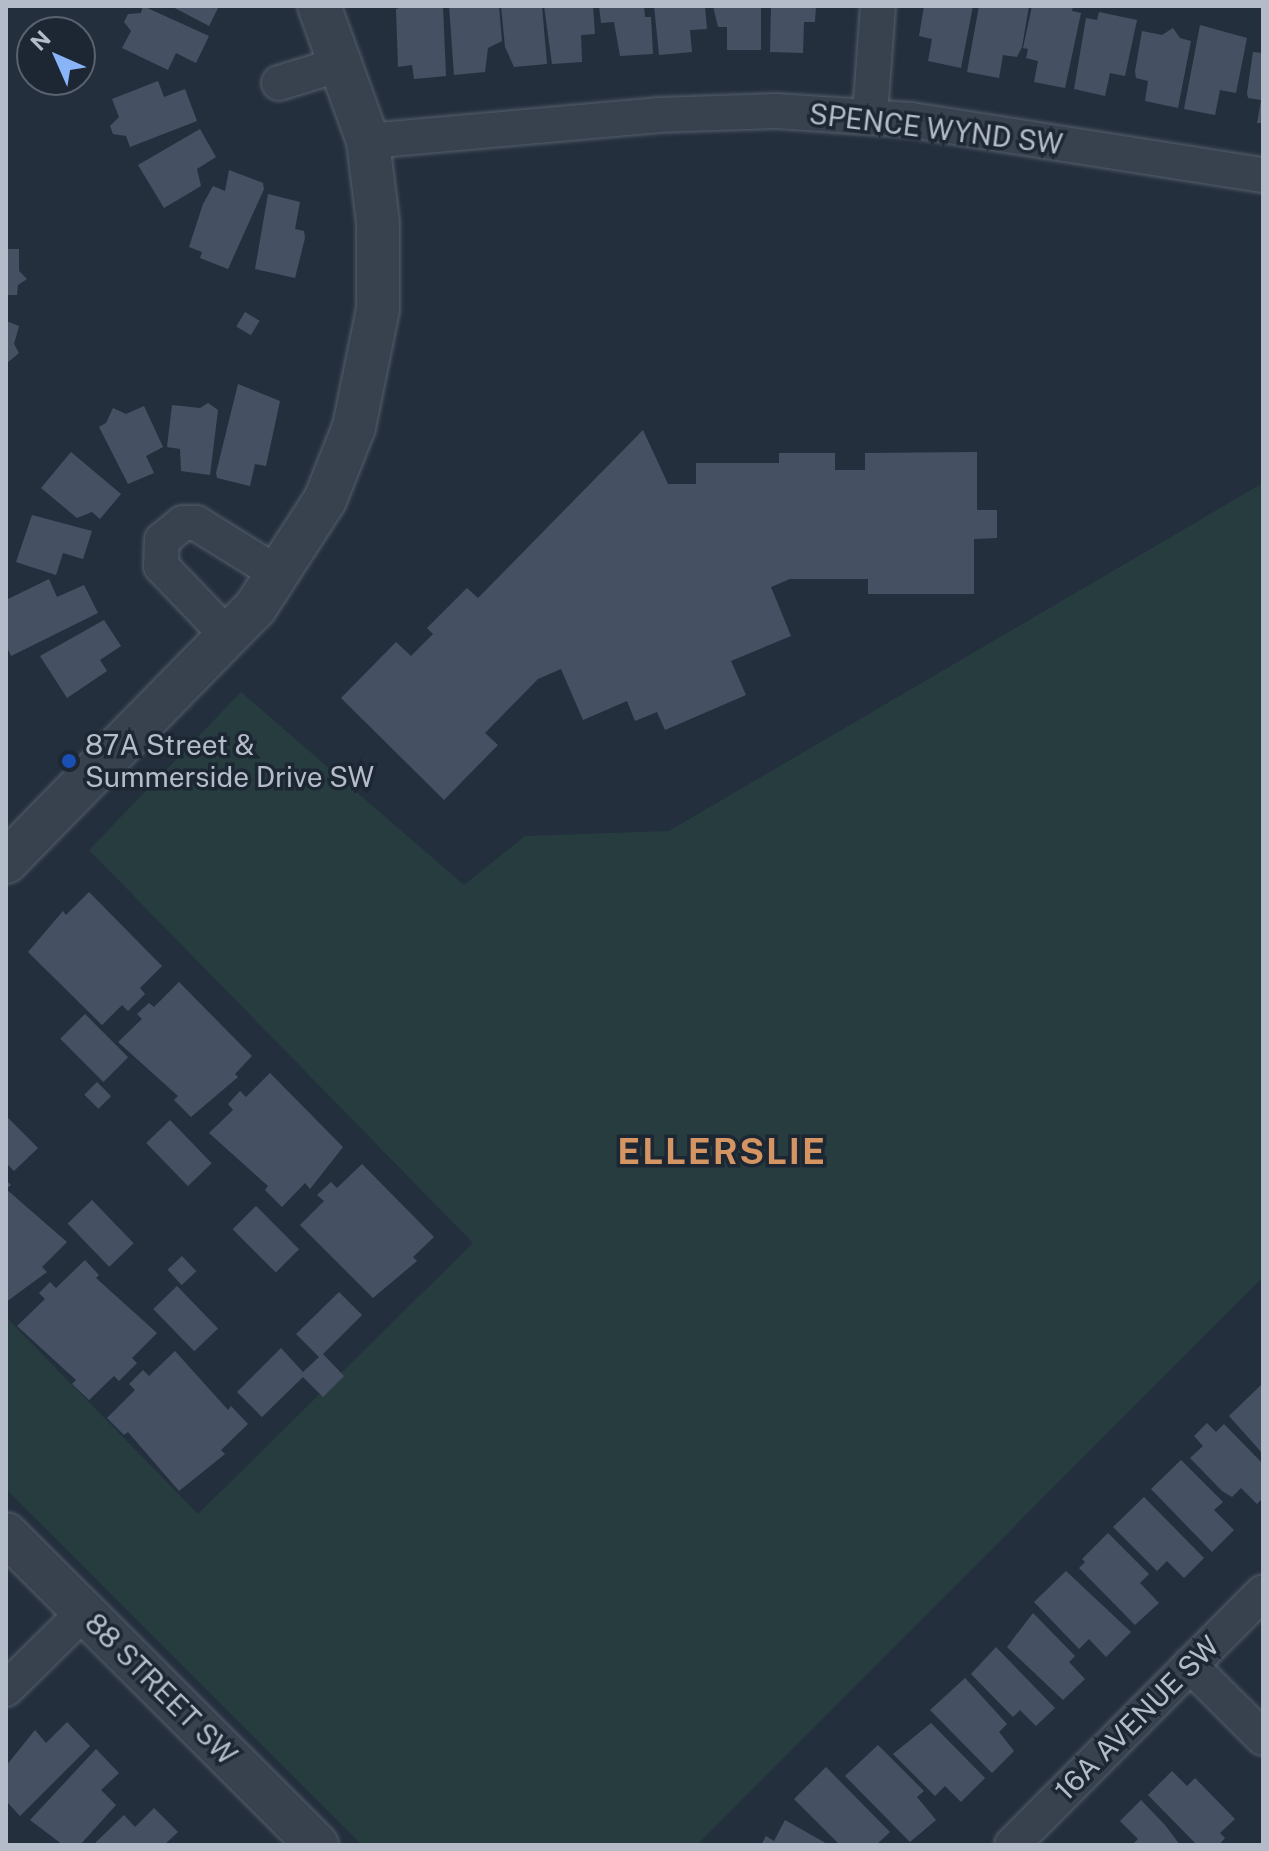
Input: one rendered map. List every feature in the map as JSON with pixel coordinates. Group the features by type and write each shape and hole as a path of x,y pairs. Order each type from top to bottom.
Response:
{"street":[{"path":"6,862 229,637 280,575 325,500 361,400 378,309 378,223 368,141 344,63 319,6"},
{"path":"870,115 878,6"},
{"path":"279,83 344,63"},
{"name":"SPENCE WYND SW","path":"368,141 705,112 870,115 1263,175"},
{"path":"229,637 161,566 162,540 183,523 196,523 280,575"},
{"name":"88 STREET SW","path":"6,1534 317,1845"},
{"name":"16A AVENUE SW","path":"1012,1845 1263,1592"},
{"path":"6,1689 84,1612"},
{"path":"1190,1665 1263,1738"}],"green space":[{"path":"1263,483 1263,1277 697,1845 362,1845 6,1489 6,1317 198,1514 473,1243 89,850 241,692 464,885 525,836 669,831"}],"building":[{"path":"143,6 209,36 196,63 176,53 168,70 122,48 131,31 124,22 128,14 141,13"},
{"path":"171,6 219,6 209,26"},
{"path":"443,6 446,76 414,79 412,65 398,67 396,9"},
{"path":"449,6 499,6 502,41 488,48 485,72 454,75"},
{"path":"501,6 542,6 547,64 514,67 505,47"},
{"path":"544,6 593,6 595,34 581,35 582,62 552,64"},
{"path":"599,6 644,6 645,17 651,17 653,54 620,56 614,22 601,23"},
{"path":"654,6 705,6 707,29 690,30 692,52 659,55"},
{"path":"713,6 761,6 761,50 727,50 727,27 718,27"},
{"path":"771,6 816,6 815,22 804,22 803,53 770,52"},
{"path":"924,6 973,6 961,68 928,61 932,39 919,36"},
{"path":"979,6 1029,6 1022,47 1017,57 1003,55 999,78 967,72"},
{"path":"1032,6 1073,6 1072,11 1081,13 1065,88 1034,82 1038,61 1026,58 1028,49 1023,48"},
{"path":"1099,12 1137,20 1125,76 1110,73 1105,96 1074,89 1086,18 1097,20"},
{"path":"1200,25 1247,38 1236,93 1220,90 1215,115 1184,109"},
{"path":"1173,28 1180,38 1191,41 1178,108 1145,101 1148,81 1136,78 1135,71 1142,31 1162,35"},
{"path":"1253,52 1263,53 1263,123 1257,123 1261,100 1248,98 1247,93"},
{"path":"158,81 164,97 185,89 197,121 130,147 126,136 113,134 110,126 119,117 112,99"},
{"path":"200,129 216,157 197,169 201,186 164,208 138,165"},
{"path":"229,170 263,183 264,189 228,269 200,258 202,252 189,247 203,204 213,186 225,191"},
{"path":"268,194 300,202 295,229 304,231 305,238 295,278 255,269"},
{"path":"6,249 19,249 19,271 27,279 18,285 17,295 6,295"},
{"path":"245,312 260,321 251,335 236,327"},
{"path":"6,321 19,326 14,344 19,353 7,363"},
{"path":"238,384 280,401 266,466 255,464 250,486 217,478 216,473"},
{"path":"208,403 218,410 210,475 181,471 180,449 167,447 172,405 200,408"},
{"path":"144,406 163,447 146,456 154,473 128,484 99,427 106,423 113,408 126,414"},
{"path":"643,430 668,484 696,484 696,463 779,463 779,453 835,453 835,470 865,470 865,453 977,452 977,510 997,510 997,538 974,539 974,594 868,594 868,579 790,579 771,587 791,636 731,661 746,695 665,730 657,712 635,721 627,701 583,720 561,669 538,679 485,733 498,745 444,800 341,698 396,642 411,656 433,634 427,628 467,588 478,598"},
{"path":"71,452 121,494 100,519 92,512 77,518 41,488"},
{"path":"32,515 92,531 83,559 63,553 56,575 16,562"},
{"path":"49,579 57,597 84,585 98,613 11,656 6,645 6,600"},
{"path":"104,620 121,646 100,660 107,671 67,698 40,656"},
{"path":"89,892 162,966 140,988 145,994 128,1011 122,1005 102,1025 28,952 63,911 66,915"},
{"path":"179,982 252,1056 235,1074 238,1077 191,1117 174,1100 178,1096 118,1042 142,1019 137,1014 149,1003 154,1007"},
{"path":"85,1014 128,1057 103,1082 60,1039"},
{"path":"270,1073 343,1147 310,1189 305,1183 282,1207 265,1190 268,1186 209,1133 233,1110 228,1104 240,1091 246,1097"},
{"path":"97,1082 111,1096 98,1109 84,1095"},
{"path":"6,1116 38,1148 14,1171 6,1163"},
{"path":"170,1120 212,1163 188,1186 146,1143"},
{"path":"362,1164 434,1237 413,1257 417,1261 373,1298 300,1225 324,1201 317,1195 331,1182 337,1188"},
{"path":"6,1189 67,1242 42,1267 47,1272 6,1302"},
{"path":"92,1200 134,1243 109,1267 68,1224"},
{"path":"256,1206 299,1249 276,1272 233,1229"},
{"path":"182,1256 196,1271 182,1285 167,1270"},
{"path":"85,1260 99,1275 96,1278 157,1333 132,1358 137,1363 119,1381 114,1376 89,1400 72,1384 76,1380 17,1326 45,1299 39,1293 50,1282 56,1288"},
{"path":"177,1286 218,1328 194,1351 153,1309"},
{"path":"339,1292 362,1315 323,1354 344,1376 323,1397 303,1377 262,1417 237,1392 281,1348 303,1372 319,1357 296,1334"},
{"path":"175,1351 228,1410 231,1406 248,1424 221,1450 225,1454 179,1491 128,1432 124,1435 107,1418 135,1390 129,1384 143,1370 149,1376"},
{"path":"1263,1383 1263,1454 1229,1416"},
{"path":"1207,1423 1216,1432 1224,1424 1263,1464 1263,1498 1257,1504 1241,1488 1232,1497 1222,1491 1190,1458 1203,1446 1194,1436"},
{"path":"1181,1460 1223,1502 1214,1510 1234,1530 1212,1552 1151,1489"},
{"path":"1144,1497 1204,1558 1184,1578 1167,1561 1157,1571 1113,1527"},
{"path":"1108,1533 1149,1574 1140,1583 1159,1603 1135,1625 1079,1568 1085,1562 1082,1559"},
{"path":"1066,1571 1131,1632 1106,1657 1089,1639 1079,1649 1034,1602"},
{"path":"1033,1613 1075,1656 1069,1662 1085,1679 1063,1700 1007,1647"},
{"path":"996,1647 1055,1708 1036,1726 1020,1710 1013,1717 971,1674"},
{"path":"965,1678 1007,1724 999,1732 1014,1751 992,1773 930,1710"},
{"path":"67,1722 90,1746 20,1816 6,1801 6,1766 35,1730 46,1743"},
{"path":"931,1723 985,1778 961,1802 945,1786 935,1796 893,1754"},
{"path":"878,1745 924,1791 917,1797 936,1820 910,1842 845,1776"},
{"path":"96,1749 119,1773 101,1790 116,1805 80,1845 63,1845 30,1820"},
{"path":"826,1767 890,1832 876,1845 840,1845 794,1799"},
{"path":"1172,1771 1187,1786 1195,1778 1235,1819 1220,1833 1225,1838 1219,1845 1197,1845 1148,1795"},
{"path":"1141,1800 1180,1845 1132,1845 1138,1839 1120,1821"},
{"path":"154,1808 178,1832 164,1845 93,1845 124,1815 135,1827"},
{"path":"785,1820 829,1845 761,1845 766,1836 774,1841"}],"place":[{"name":"87A Street & Summerside Drive SW","path":"69,761"}],"district":[{"name":"ELLERSLIE","path":"722,1152"}]}
